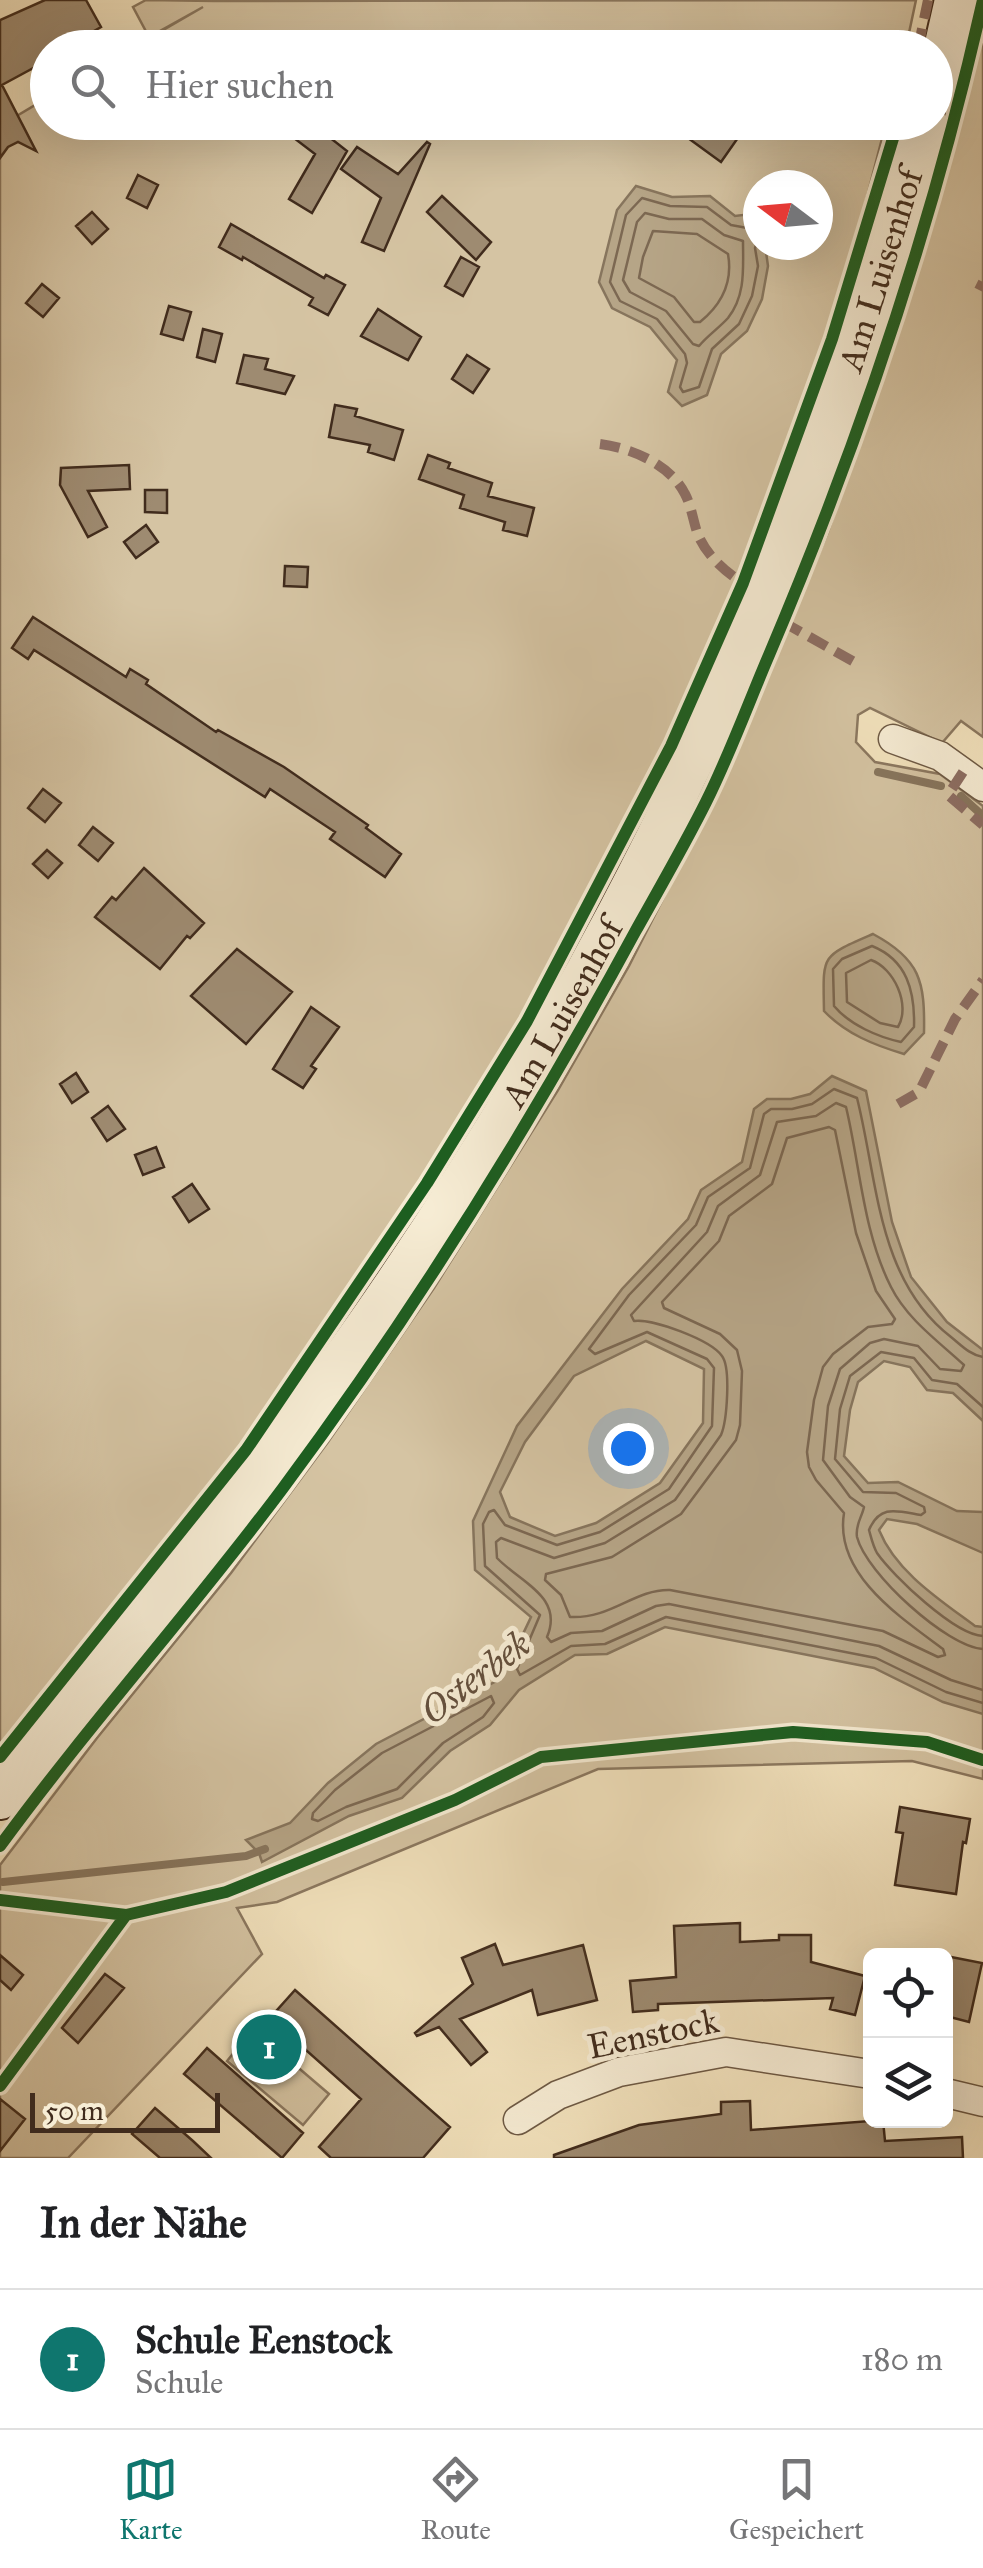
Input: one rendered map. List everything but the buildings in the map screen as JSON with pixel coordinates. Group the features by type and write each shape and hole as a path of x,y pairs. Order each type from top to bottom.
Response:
{"main road":[{"path":"948,30 955,0"},
{"name":"Am Luisenhof","path":"0,1798 152,1613 304,1414 451,1197 579,982 648,852 710,722 812,478 864,328 921,140"}],"street":[{"path":"893,739 940,756 983,787"},
{"name":"Eenstock","path":"518,2120 558,2095 619,2072 726,2052 863,2073"},
{"path":"953,2094 983,2102"}],"shaded area":[{"path":"146,0 916,0 910,30 163,30 203,7 162,30 145,30 133,7"},
{"path":"983,28 983,737 961,721 942,743 870,708 858,715 856,742 875,762 940,774 983,806 983,1779 912,1761 598,1769 277,1902 237,1908 262,1954 68,2158 0,2158 0,1865 231,1573 328,1442 434,1288 558,1090 629,966 724,779 828,532 914,284 950,163"},
{"path":"30,108 30,140 882,140 816,394 714,660 507,1053 230,1485 0,1767 0,126"},
{"path":"253,2029 329,2094 303,2125 227,2061"}],"water":[{"path":"636,186 672,197 710,196 735,216 743,215 743,260 767,260 762,299 747,331 721,354 707,395 682,406 668,392 677,360 650,327 612,308 599,282 617,210"},
{"path":"873,934 901,953 921,985 924,1033 904,1054 861,1038 824,1011 828,960 834,953"},
{"path":"832,1076 866,1091 892,1222 911,1277 947,1322 983,1350 983,1421 953,1393 927,1390 910,1367 884,1361 858,1382 844,1456 868,1483 898,1482 957,1511 983,1512 983,1553 917,1524 887,1519 879,1530 896,1559 920,1584 975,1626 983,1627 983,1714 943,1702 874,1668 665,1627 607,1654 575,1655 519,1690 490,1725 450,1751 402,1798 349,1816 262,1862 246,1840 290,1823 328,1783 376,1744 502,1678 531,1617 475,1570 473,1521 517,1426 622,1289 688,1219 701,1190 742,1162 754,1109 767,1099 810,1094","holes":["646,1341 704,1369 703,1423 660,1483 596,1523 555,1536 510,1517 500,1492 525,1442 574,1376"]}],"waterway":[{"path":"878,772 941,786"},
{"path":"961,796 983,816"},
{"name":"Osterbek","path":"3,1882 246,1856 265,1849"}],"marked path":[{"path":"922,30 928,0"},
{"path":"979,290 983,282"},
{"path":"600,444 637,454 670,474 687,498 705,548 743,583"},
{"path":"783,622 856,663"},
{"path":"963,772 948,795 983,825"},
{"path":"898,1104 919,1092 955,1019 983,980"}],"cycle path":[{"path":"953,122 983,0"},
{"path":"0,1757 246,1450 427,1183 527,1021 671,746 743,583 832,339 893,140"},
{"path":"0,1846 248,1533 379,1354 512,1146 689,835 739,729 833,495 891,332 948,140"},
{"path":"0,2086 126,1915 226,1892 455,1800 541,1757 793,1732 927,1742 983,1760"},
{"path":"0,1900 126,1915"}],"place":[{"name":"Schule Eenstock","path":"269,2047"}]}
